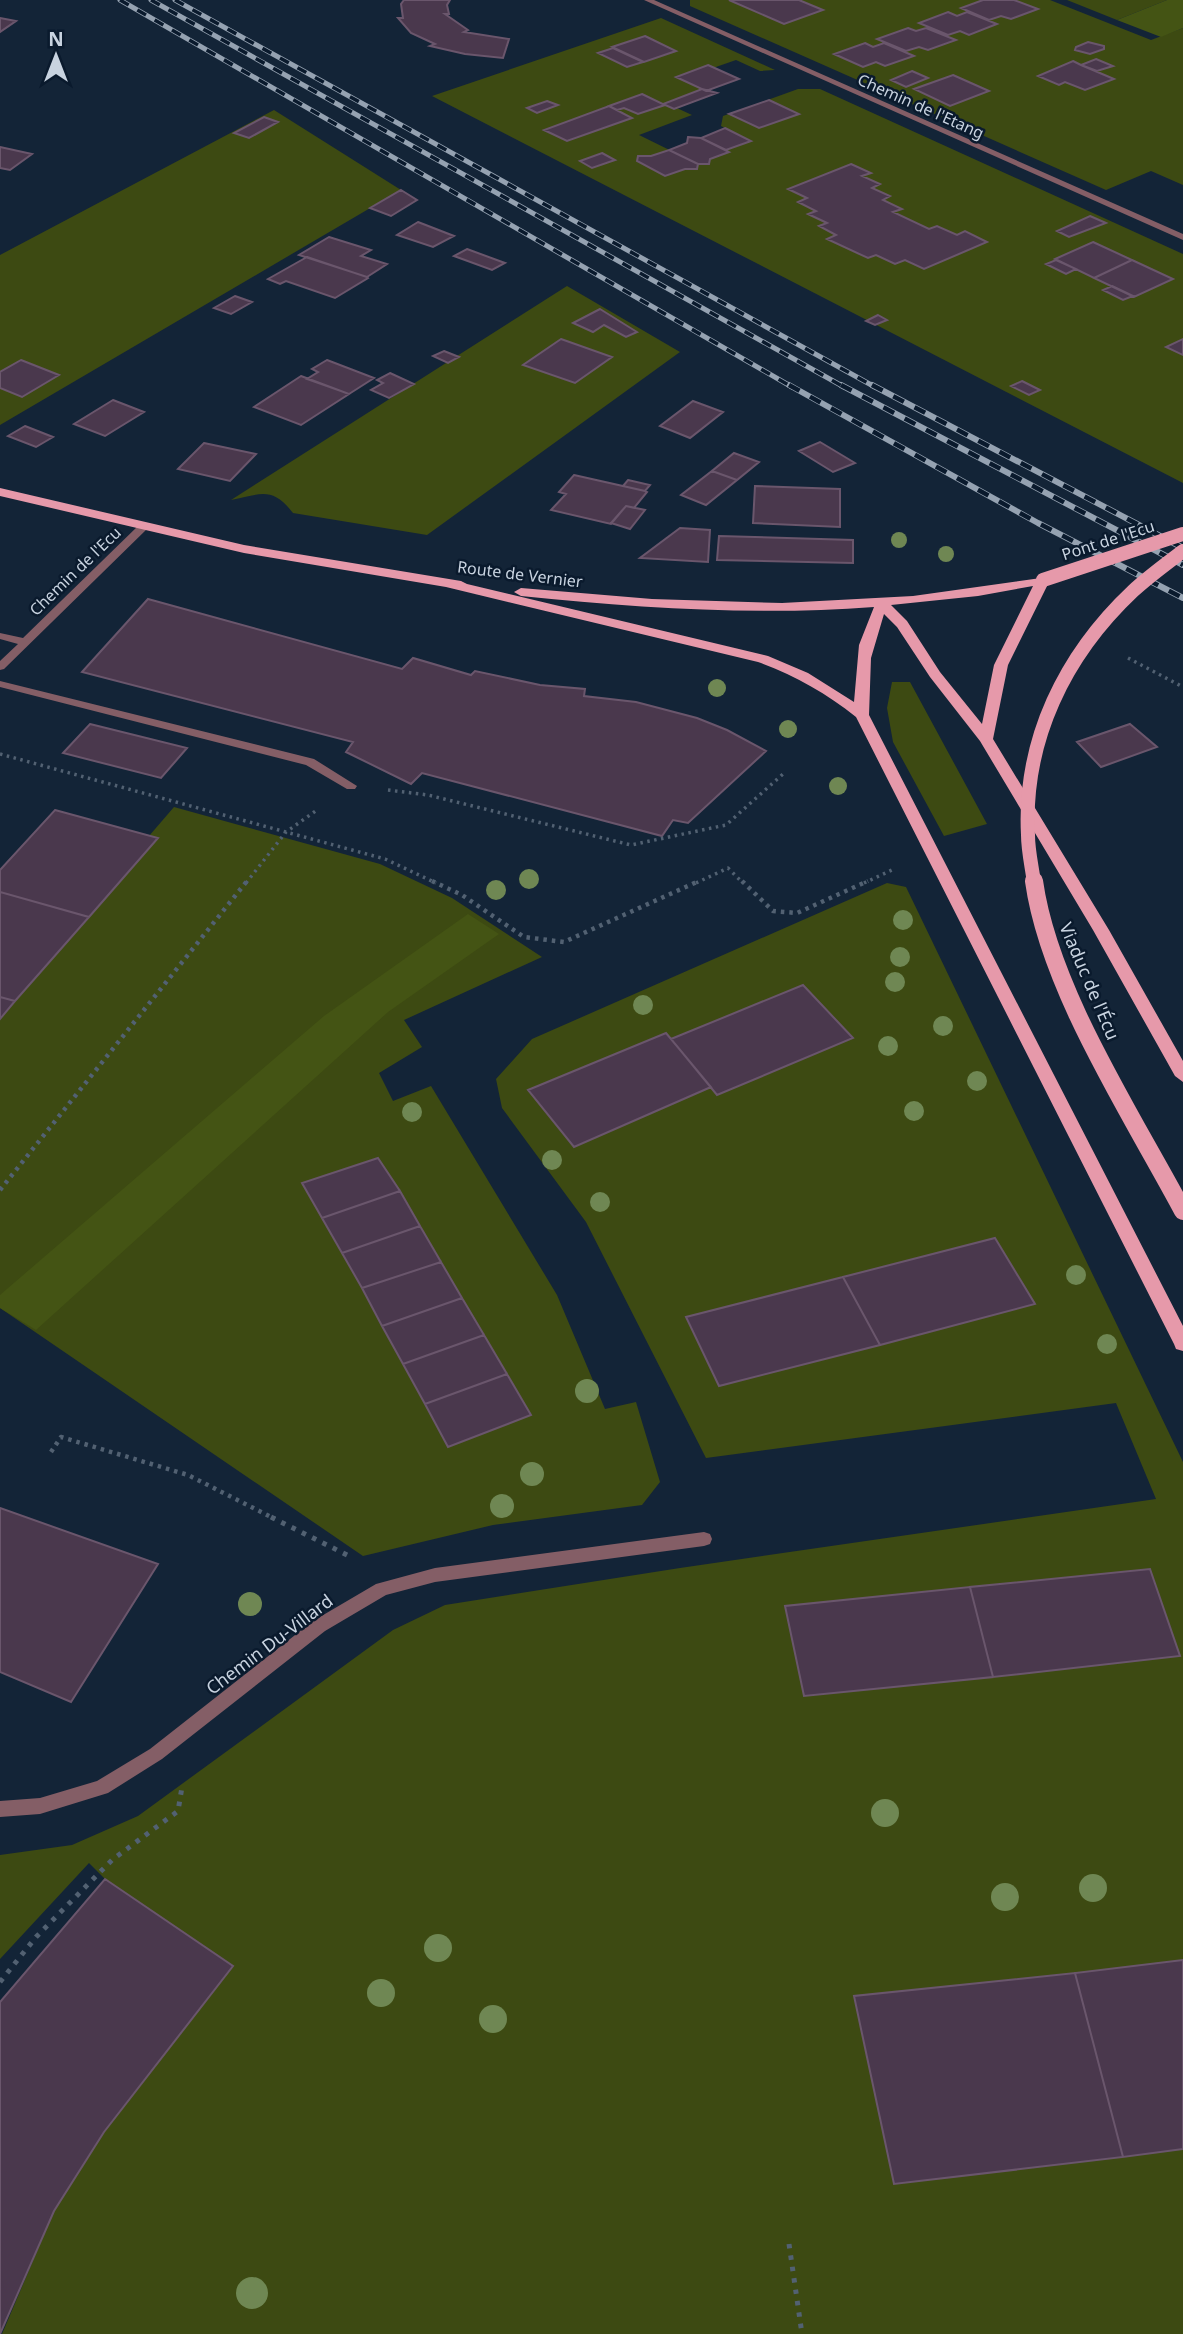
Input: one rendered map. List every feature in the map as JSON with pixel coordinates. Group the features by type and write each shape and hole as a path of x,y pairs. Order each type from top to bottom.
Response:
{"main road":[{"name":"Route de Vernier","path":"0,492 143,527 337,566 452,584 593,600 703,606 882,604 992,591 1043,580"},
{"name":"Pont de l'Ecu","path":"1043,580 1183,534"},
{"name":"Viaduc de l'Écu","path":"1183,551 1118,604 1091,634 1067,669 1048,705 1033,753 1027,818 1034,886 1054,954 1084,1021 1183,1211"},
{"path":"986,738 1000,664 1043,580"},
{"path":"452,584 763,659 827,687 862,715 1029,1037 1183,1344"},
{"path":"862,715 860,679 864,654 870,626 882,604 902,624 935,674 986,738 1101,930 1183,1076"}],"street":[{"name":"Chemin de l'Etang","path":"648,0 1183,237"},
{"name":"Chemin de l'Ecu","path":"0,667 143,527"},
{"path":"0,635 25,642"},
{"path":"0,684 310,762 351,786"},
{"name":"Chemin Du-Villard","path":"0,1808 40,1806 102,1787 156,1754 319,1626 382,1590 435,1575 704,1539"}],"path":[{"path":"0,754 385,859 462,895 524,937 564,942 728,868 773,911 797,913 895,869"},
{"path":"0,1190 286,832 351,786 428,795 631,845 726,825 783,774"},
{"path":"51,1452 61,1437 188,1475 350,1554 382,1590"},
{"path":"0,1982 36,1937 112,1860 178,1811 182,1787 177,1780"},
{"path":"789,2244 802,2334"}],"green space":[{"path":"690,0 1050,0 1151,40 1183,28 1183,185 1151,171 1106,190 690,6"},
{"path":"1067,0 1167,0 1117,20"},
{"path":"1167,0 1183,0 1183,28 1161,37 1117,20"},
{"path":"661,18 775,70 760,71 736,60 713,68 708,65 677,77 702,89 666,103 692,115 639,135 698,164 709,164 710,159 728,152 726,150 750,141 721,126 723,116 798,89 820,89 1183,254 1183,483 432,96"},
{"path":"274,110 401,190 0,425 0,255"},
{"path":"567,286 680,352 427,535 293,513 286,504 272,495 258,494 231,500"},
{"path":"892,682 910,682 987,824 944,836 893,742 887,708"},
{"path":"174,807 380,864 452,898 542,957 404,1020 422,1047 379,1073 393,1101 431,1086 557,1295 605,1409 636,1402 660,1482 642,1505 493,1525 363,1556 0,1308 0,1019 157,839 149,836"},
{"path":"887,883 906,887 1183,1462 1183,2334 2,2334 54,2211 104,2132 233,1966 105,1879 89,1863 0,1959 0,1855 72,1845 138,1816 393,1630 445,1605 1156,1499 1116,1403 706,1458 586,1222 502,1108 496,1079 532,1039"},
{"path":"468,914 499,934 388,1012 36,1330 0,1308 0,1295 324,1016"}],"building":[{"path":"404,0 450,0 447,5 449,14 445,14 468,30 464,32 509,39 503,58 465,54 430,46 435,44 411,33 398,18 403,18 401,4"},
{"path":"729,0 799,0 823,10 784,24"},
{"path":"983,0 1014,0 1038,9 1011,19 1001,16 989,20 961,8"},
{"path":"948,12 957,16 967,12 997,24 969,35 960,31 948,35 919,23"},
{"path":"0,18 16,21 0,32"},
{"path":"908,28 916,31 926,28 956,40 928,50 919,47 906,51 877,39"},
{"path":"645,36 676,51 644,62 612,47"},
{"path":"1088,42 1104,46 1104,49 1090,54 1075,50"},
{"path":"865,43 873,47 884,43 914,56 885,66 876,62 863,67 834,54"},
{"path":"613,48 643,62 627,67 598,53"},
{"path":"1096,59 1113,66 1097,71 1081,65"},
{"path":"1073,61 1114,79 1085,90 1065,82 1059,85 1038,76"},
{"path":"708,65 739,79 706,91 676,77"},
{"path":"912,71 928,78 906,87 891,80"},
{"path":"953,75 989,91 950,106 914,89"},
{"path":"702,89 717,93 674,109 663,104"},
{"path":"642,94 665,105 638,114 609,106"},
{"path":"769,100 799,114 759,128 729,114"},
{"path":"547,101 558,105 537,113 527,108"},
{"path":"609,106 632,118 567,141 544,130"},
{"path":"264,117 278,122 249,138 234,133"},
{"path":"725,128 751,141 726,150 701,138"},
{"path":"688,137 701,138 729,152 710,159 709,164 698,164 669,150 687,143"},
{"path":"0,147 32,154 10,170 0,168"},
{"path":"669,150 698,164 697,169 685,169 665,176 637,161 638,156 651,156"},
{"path":"602,153 615,160 592,168 580,161"},
{"path":"851,164 871,173 862,176 880,184 872,188 890,196 883,200 902,209 893,212 929,229 937,226 957,235 965,231 987,242 924,269 905,260 895,264 876,255 868,258 827,239 836,235 819,226 827,223 808,214 816,211 798,202 807,198 788,189"},
{"path":"401,190 417,200 391,216 370,208"},
{"path":"1090,216 1106,223 1069,237 1057,231"},
{"path":"418,222 454,236 433,247 397,235"},
{"path":"329,237 371,250 361,256 387,264 367,277 299,255"},
{"path":"1093,242 1132,260 1094,278 1055,259"},
{"path":"467,249 505,263 492,270 454,256"},
{"path":"307,257 368,278 335,298 286,281 280,284 268,279"},
{"path":"1056,260 1076,269 1066,274 1046,264"},
{"path":"1132,260 1173,279 1134,297 1094,278"},
{"path":"1112,286 1133,296 1123,300 1103,290"},
{"path":"235,296 252,302 231,314 214,308"},
{"path":"600,309 637,332 626,337 604,325 593,332 573,323"},
{"path":"878,315 887,320 875,325 866,321"},
{"path":"561,339 612,357 575,383 523,365"},
{"path":"1183,339 1183,355 1166,347"},
{"path":"444,351 459,357 448,363 433,356"},
{"path":"21,360 59,375 22,397 0,388 0,372"},
{"path":"327,360 374,378 349,394 307,379 318,372 312,369"},
{"path":"390,373 414,384 389,398 371,390 383,383 377,380"},
{"path":"301,376 349,394 301,425 254,407"},
{"path":"1022,381 1040,390 1029,395 1011,386"},
{"path":"113,400 144,412 105,436 74,424"},
{"path":"693,401 723,412 690,438 660,426"},
{"path":"25,426 53,437 36,447 8,436"},
{"path":"820,442 855,463 833,472 799,451"},
{"path":"204,443 256,454 230,481 178,469"},
{"path":"734,453 759,462 737,480 712,471"},
{"path":"712,471 737,480 706,505 681,495"},
{"path":"574,475 647,492 634,508 626,506 611,524 551,510 566,494 559,492"},
{"path":"628,480 650,485 645,491 623,486"},
{"path":"755,486 840,489 840,527 753,523"},
{"path":"626,506 645,510 630,529 611,523"},
{"path":"680,528 710,530 708,562 640,558"},
{"path":"719,536 853,540 853,563 717,560"},
{"path":"148,599 402,669 413,658 471,675 475,671 540,685 585,689 584,696 636,702 697,718 727,730 766,751 688,823 673,820 662,836 422,773 411,784 346,752 353,742 82,672"},
{"path":"90,724 187,748 161,778 63,753"},
{"path":"1130,724 1157,747 1101,767 1077,742"},
{"path":"55,810 158,838 89,917 0,892 0,870"},
{"path":"0,892 89,917 15,1001 0,997"},
{"path":"803,985 853,1038 717,1095 671,1039"},
{"path":"0,997 15,1001 0,1019"},
{"path":"666,1033 711,1087 574,1147 528,1090"},
{"path":"378,1158 400,1191 322,1218 302,1183"},
{"path":"400,1191 420,1226 342,1253 322,1218"},
{"path":"420,1226 441,1262 362,1288 342,1253"},
{"path":"995,1238 1035,1304 880,1345 843,1277"},
{"path":"441,1262 462,1298 382,1326 362,1288"},
{"path":"843,1277 880,1345 719,1386 686,1317"},
{"path":"462,1298 484,1335 403,1364 382,1326"},
{"path":"484,1335 507,1374 425,1404 403,1364"},
{"path":"507,1374 531,1415 448,1447 425,1404"},
{"path":"0,1508 158,1564 71,1702 0,1672"},
{"path":"1150,1569 1180,1656 993,1677 970,1587"},
{"path":"970,1587 993,1677 804,1696 785,1606"},
{"path":"105,1879 233,1966 104,2132 54,2211 0,2334 0,2002"},
{"path":"1183,1960 1183,2149 1123,2157 1075,1973"},
{"path":"1075,1973 1123,2157 894,2184 854,1996"}],"railway":[{"path":"120,0 792,387"},
{"path":"151,0 844,387"},
{"path":"175,0 875,387"},
{"path":"789,385 1038,523 1183,598"},
{"path":"841,385 1183,565"},
{"path":"872,385 1183,548"}]}
